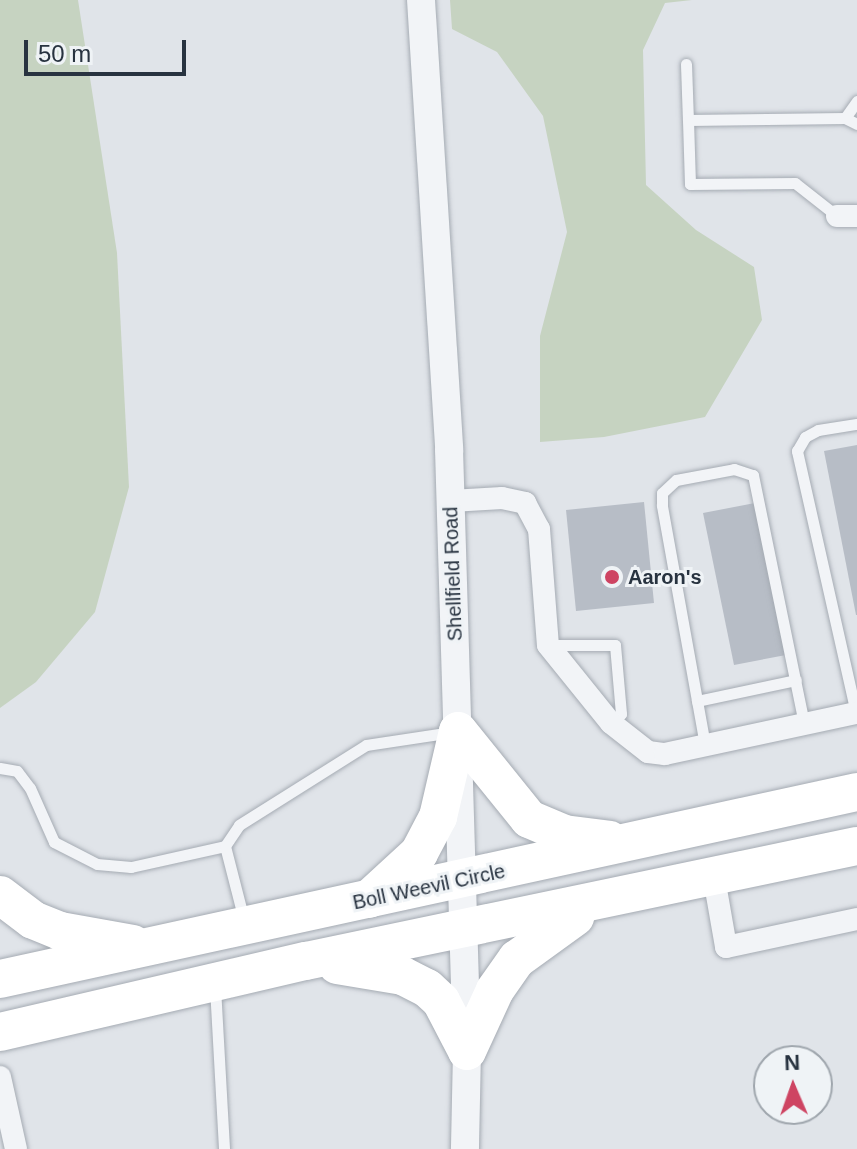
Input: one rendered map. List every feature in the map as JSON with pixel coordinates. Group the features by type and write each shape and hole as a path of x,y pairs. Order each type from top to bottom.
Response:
{"highway":[{"path":"458,731 529,819 564,834 633,843"},
{"path":"366,901 419,853 438,817 458,731"},
{"name":"Boll Weevil Circle","path":"0,979 857,792"},
{"path":"0,1032 306,961 714,878 854,854 857,808"},
{"path":"0,895 33,920 60,931 151,947"},
{"path":"467,1051 495,990 517,959 596,904"},
{"path":"306,961 403,976 427,988 441,1001 467,1051"}],"street":[{"name":"Shellfield Road","path":"421,0 451,501 467,1051 465,1149"},
{"path":"451,501 502,498 525,503 539,529 548,645 611,723 648,752 705,745 856,713"},
{"path":"714,878 726,947 857,919"},
{"path":"0,1077 4,1110 16,1149"}],"lane":[{"path":"686,64 690,184 795,183 847,216"},
{"path":"845,118 857,101"},
{"path":"688,120 845,118 857,124"},
{"path":"856,713 797,451 805,437 818,430 857,424"},
{"path":"705,745 662,505 662,493 676,480 734,469 753,475 804,724"},
{"path":"548,645 615,645 621,714 611,723"},
{"path":"844,662 857,659"},
{"path":"697,701 796,680"},
{"path":"0,768 17,771 24,780 54,842 97,864 131,867 225,846 239,825 366,745 458,731"},
{"path":"225,846 246,926"},
{"path":"215,982 224,1149"}],"green space":[{"path":"0,0 78,0 117,253 129,487 95,612 36,682 0,708"},
{"path":"450,0 692,0 665,3 643,50 646,185 696,230 754,267 762,320 705,417 604,437 540,442 540,336 567,232 543,116 497,52 452,29"}],"building":[{"path":"857,445 857,615 856,615 824,451"},
{"path":"644,502 654,603 576,611 566,510"},
{"path":"755,503 786,655 734,665 703,513"}],"place":[{"name":"Aaron's","path":"612,577"}]}
